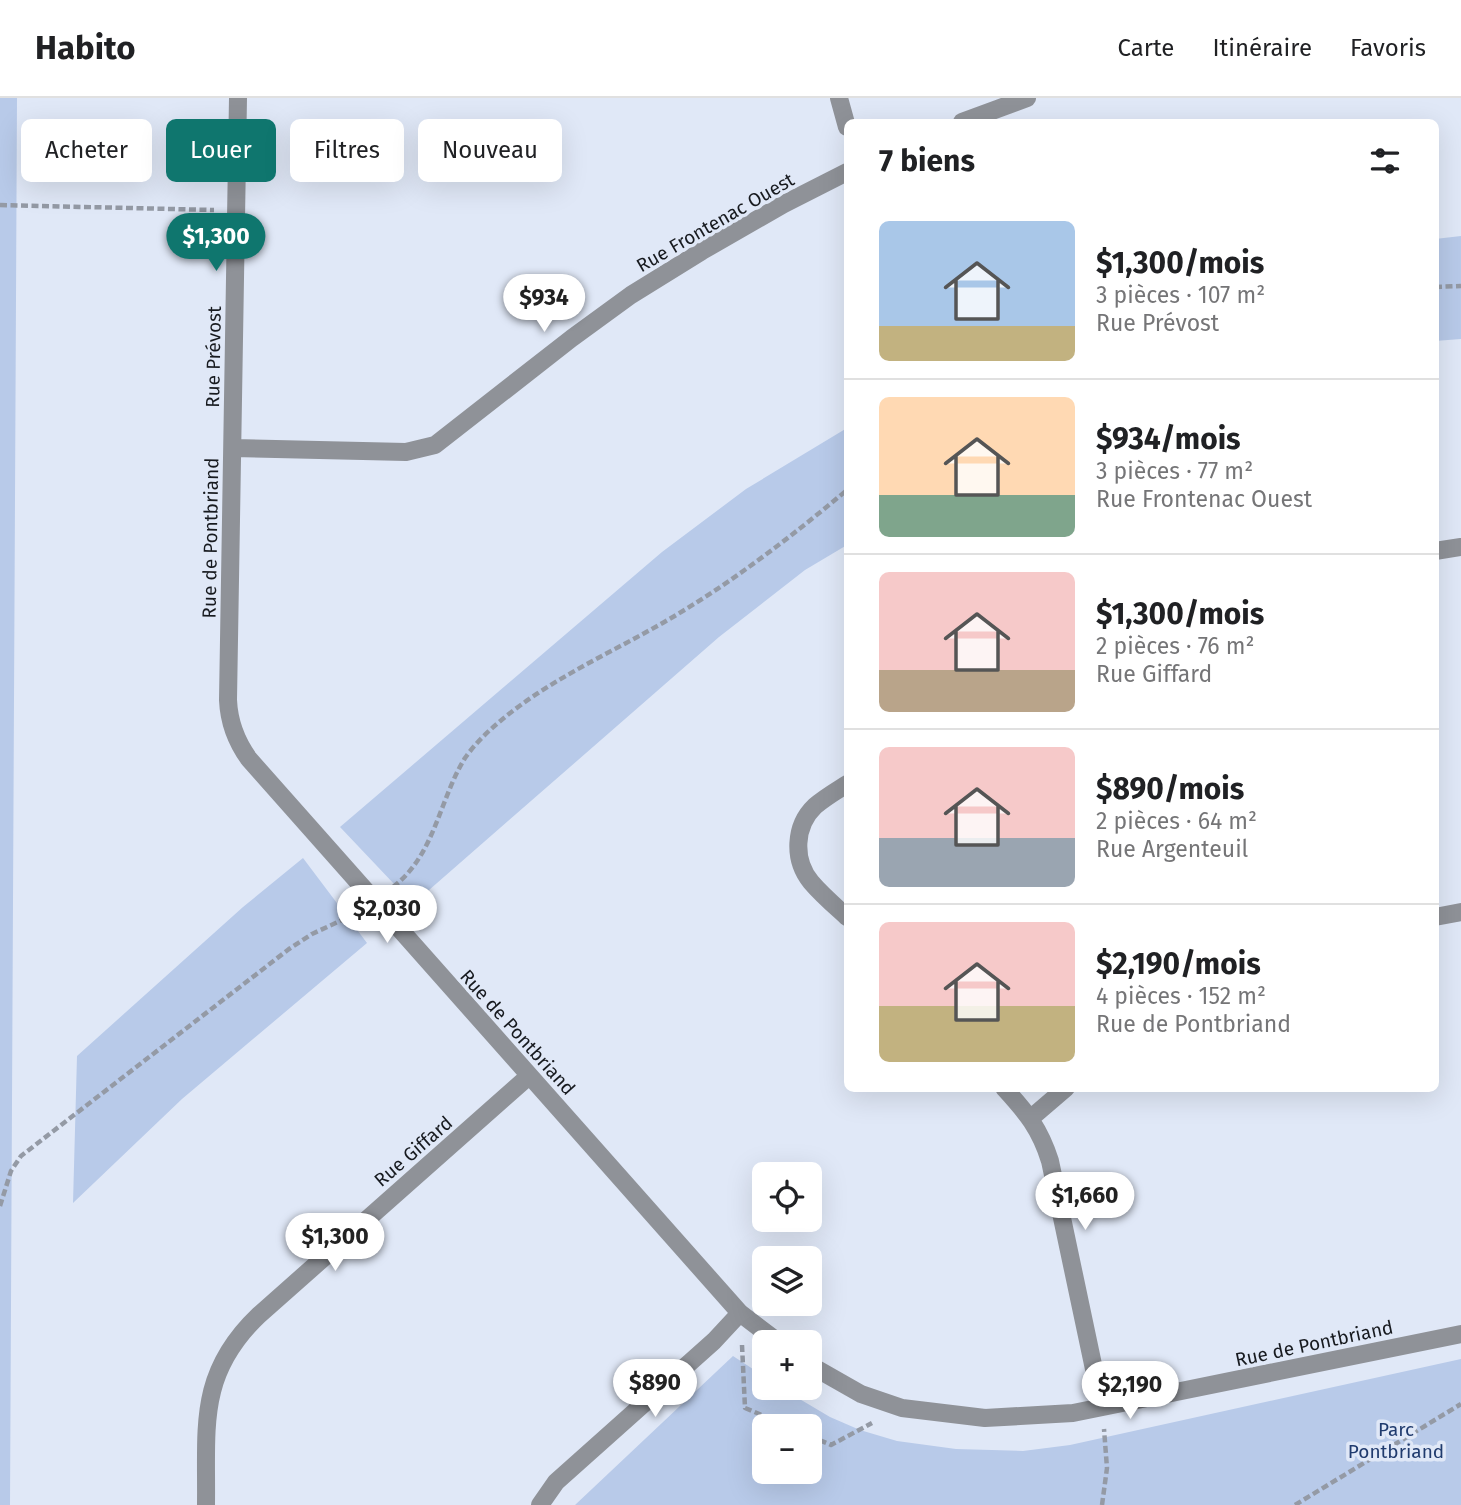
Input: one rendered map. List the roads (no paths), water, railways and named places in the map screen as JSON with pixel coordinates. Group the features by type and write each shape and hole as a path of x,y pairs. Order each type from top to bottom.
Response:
{"street":[{"name":"Rue Prévost","path":"233,448 238,98"},
{"path":"839,98 845,119"},
{"path":"970,119 1027,98"},
{"name":"Rue Frontenac Ouest","path":"233,448 416,452 435,445 540,361 631,295 725,237 844,174"},
{"name":"Rue de Pontbriand","path":"233,448 228,700 230,722 237,741 374,901 740,1313 762,1330"},
{"path":"1439,550 1461,547"},
{"path":"844,786 813,808 805,818 797,845 804,871 811,883 844,914"},
{"path":"1439,916 1461,912"},
{"name":"Rue Giffard","path":"206,1505 207,1419 211,1391 220,1365 234,1341 259,1315 529,1076"},
{"path":"1008,1092 1031,1118 1043,1138 1050,1161 1102,1407"},
{"path":"1031,1118 1061,1092"},
{"path":"540,1505 556,1482 714,1341 740,1313"},
{"name":"Rue de Pontbriand","path":"822,1372 861,1394 902,1408 985,1418 1073,1413 1461,1334"}],"park label":[{"name":"Parc Pontbriand","path":"1396,1440"}]}
